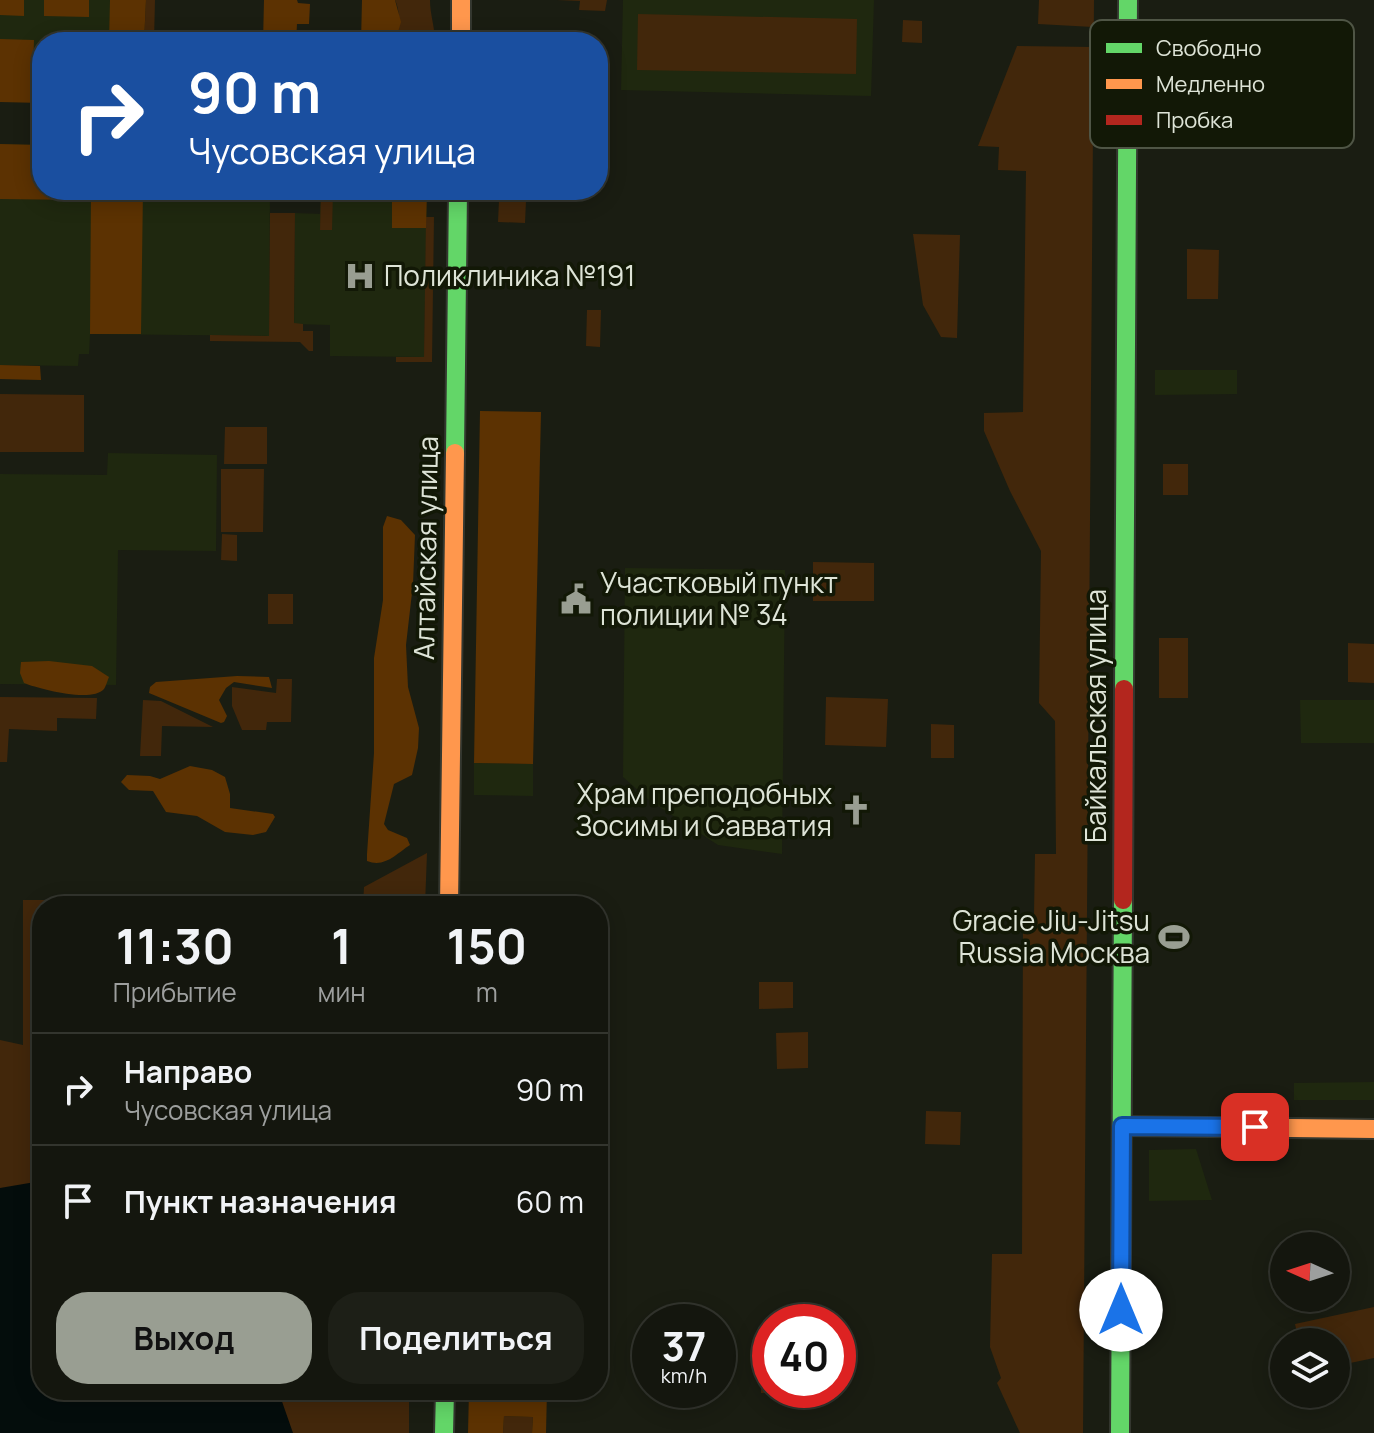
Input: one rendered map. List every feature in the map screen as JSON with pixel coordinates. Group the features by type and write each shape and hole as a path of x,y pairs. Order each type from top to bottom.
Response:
{"street":[{"path":"461,0 461,32"},
{"name":"Байкальская улица","path":"1128,0 1128,20"},
{"name":"Байкальская улица","path":"1120,1433 1127,148"},
{"name":"Алтайская улица","path":"449,896 458,200"},
{"path":"1122,1126 1374,1129"},
{"path":"444,1433 445,1400"}],"shaded area":[{"path":"0,0 129,0 128,32 32,32 32,92 0,91"},
{"path":"0,0 24,0 24,16 0,15"},
{"path":"44,0 89,0 89,17 44,16"},
{"path":"110,0 146,0 144,32 109,32"},
{"path":"146,0 155,0 154,32 144,32"},
{"path":"264,0 297,0 298,3 310,4 309,24 297,24 297,32 263,32"},
{"path":"362,0 395,0 401,22 398,32 361,32"},
{"path":"395,0 430,0 434,32 397,32"},
{"path":"557,0 607,0 605,11 579,10 580,1"},
{"path":"623,0 874,0 871,96 621,90"},
{"path":"1039,0 1094,0 1094,20 1090,20 1090,27 1038,24"},
{"path":"638,14 857,19 856,74 637,70"},
{"path":"903,20 922,21 922,43 902,42"},
{"path":"0,39 32,40 32,103 0,102"},
{"path":"1017,46 1090,47 1090,148 1093,148 1083,1433 1020,1433 997,1383 1001,1378 990,1347 992,1254 1022,1254 1023,916 1034,915 1035,854 1056,854 1055,721 1039,703 1041,551 984,431 984,413 1023,412 1026,171 998,170 999,147 978,146"},
{"path":"0,144 32,145 32,200 270,200 269,336 90,334 89,354 79,354 78,366 0,365"},
{"path":"0,144 32,145 32,199 0,199"},
{"path":"91,200 143,200 141,334 90,334"},
{"name":"Поликлиника №191","path":"321,200 427,200 424,357 330,356 330,325 294,324 295,213 320,214"},
{"path":"321,200 333,200 332,230 320,230"},
{"path":"392,200 427,200 426,228 392,228"},
{"path":"499,200 526,201 525,223 498,222"},
{"path":"270,213 295,213 294,323 303,324 303,331 313,331 313,351 300,342 210,341 210,335 269,336"},
{"path":"426,217 434,217 432,362 396,362 396,357 424,357"},
{"path":"913,234 960,235 957,338 941,337 923,305"},
{"path":"1187,249 1219,250 1218,299 1187,299"},
{"path":"587,310 601,310 600,347 586,346"},
{"path":"0,365 40,366 41,380 0,379"},
{"path":"1155,370 1237,370 1237,394 1155,395"},
{"path":"0,394 84,395 84,452 0,452"},
{"path":"480,411 541,412 533,764 474,763"},
{"path":"225,427 267,427 267,464 224,464"},
{"path":"108,453 217,455 216,551 118,550 116,685 0,684 0,474 107,475"},
{"path":"1163,464 1188,464 1188,495 1163,495"},
{"path":"221,469 264,469 263,532 221,532"},
{"path":"387,516 401,520 415,535 406,645 408,687 419,728 412,775 394,784 384,824 388,830 407,838 410,845 390,859 373,863 367,861 367,854 374,753 374,658 383,600 383,527"},
{"path":"222,534 237,535 237,561 221,560"},
{"path":"813,562 874,563 874,601 813,601"},
{"path":"625,568 785,570 782,854 718,845 649,800 623,777"},
{"path":"268,594 293,594 293,624 268,624"},
{"path":"1159,638 1188,638 1188,698 1159,698"},
{"path":"1348,643 1374,644 1374,683 1348,682"},
{"path":"49,661 92,666 109,677 104,689 89,695 65,694 24,683 20,673 21,662"},
{"path":"237,676 269,677 272,688 234,682 219,700 227,716 221,723 149,693 156,682"},
{"path":"277,679 292,679 291,722 267,722 266,730 242,730 232,706 232,687 276,693"},
{"path":"0,697 97,698 96,719 57,718 57,731 9,729 7,762 0,762"},
{"path":"826,697 888,699 886,747 825,745"},
{"path":"143,700 161,701 213,727 162,726 161,756 140,756"},
{"path":"1300,700 1374,700 1374,743 1301,743"},
{"path":"931,724 954,725 954,758 931,758"},
{"path":"474,763 533,764 533,796 474,795"},
{"path":"190,766 212,770 225,777 230,808 273,814 275,817 266,832 253,835 225,832 197,816 166,812 153,791 129,790 121,782 127,775 160,779"},
{"path":"427,853 425,896 364,896 364,887"},
{"path":"95,894 171,896 95,896"},
{"path":"23,900 32,900 32,1400 409,1400 409,1433 0,1433 0,1040 23,1045"},
{"path":"759,982 793,982 793,1008 759,1009"},
{"path":"808,1032 808,1068 777,1069 776,1033"},
{"path":"1374,1082 1374,1100 1294,1100 1294,1083"},
{"path":"926,1111 961,1112 960,1145 925,1144"},
{"path":"1196,1149 1212,1200 1149,1201 1149,1150"},
{"path":"32,1183 32,1400 281,1400 293,1433 0,1433 0,1188"},
{"path":"1374,1307 1374,1358 1350,1363 1350,1328 1296,1328 1295,1324"},
{"path":"469,1400 547,1400 546,1433 532,1433 533,1417 504,1416 503,1433 468,1433"},
{"path":"504,1416 533,1417 532,1433 503,1433"}],"traffic: fast":[{"path":"1128,0 1128,20"},
{"path":"1124,689 1127,148"},
{"path":"455,453 458,200"},
{"path":"1120,1433 1123,900"},
{"path":"444,1433 445,1400"}],"traffic: slow":[{"path":"461,0 461,32"},
{"path":"449,896 455,453"},
{"path":"1122,1126 1374,1129"}],"traffic: jam":[{"path":"1123,900 1124,689"}],"place":[{"name":"Поликлиника №191","path":"360,276"},
{"name":"Участковый пункт полиции № 34","path":"576,599"},
{"name":"Храм преподобных Зосимы и Савватия","path":"856,810"},
{"name":"Gracie Jiu-Jitsu Russia Москва","path":"1174,937"}],"route":[{"path":"1121,1310 1122,1126 1255,1127"}]}
